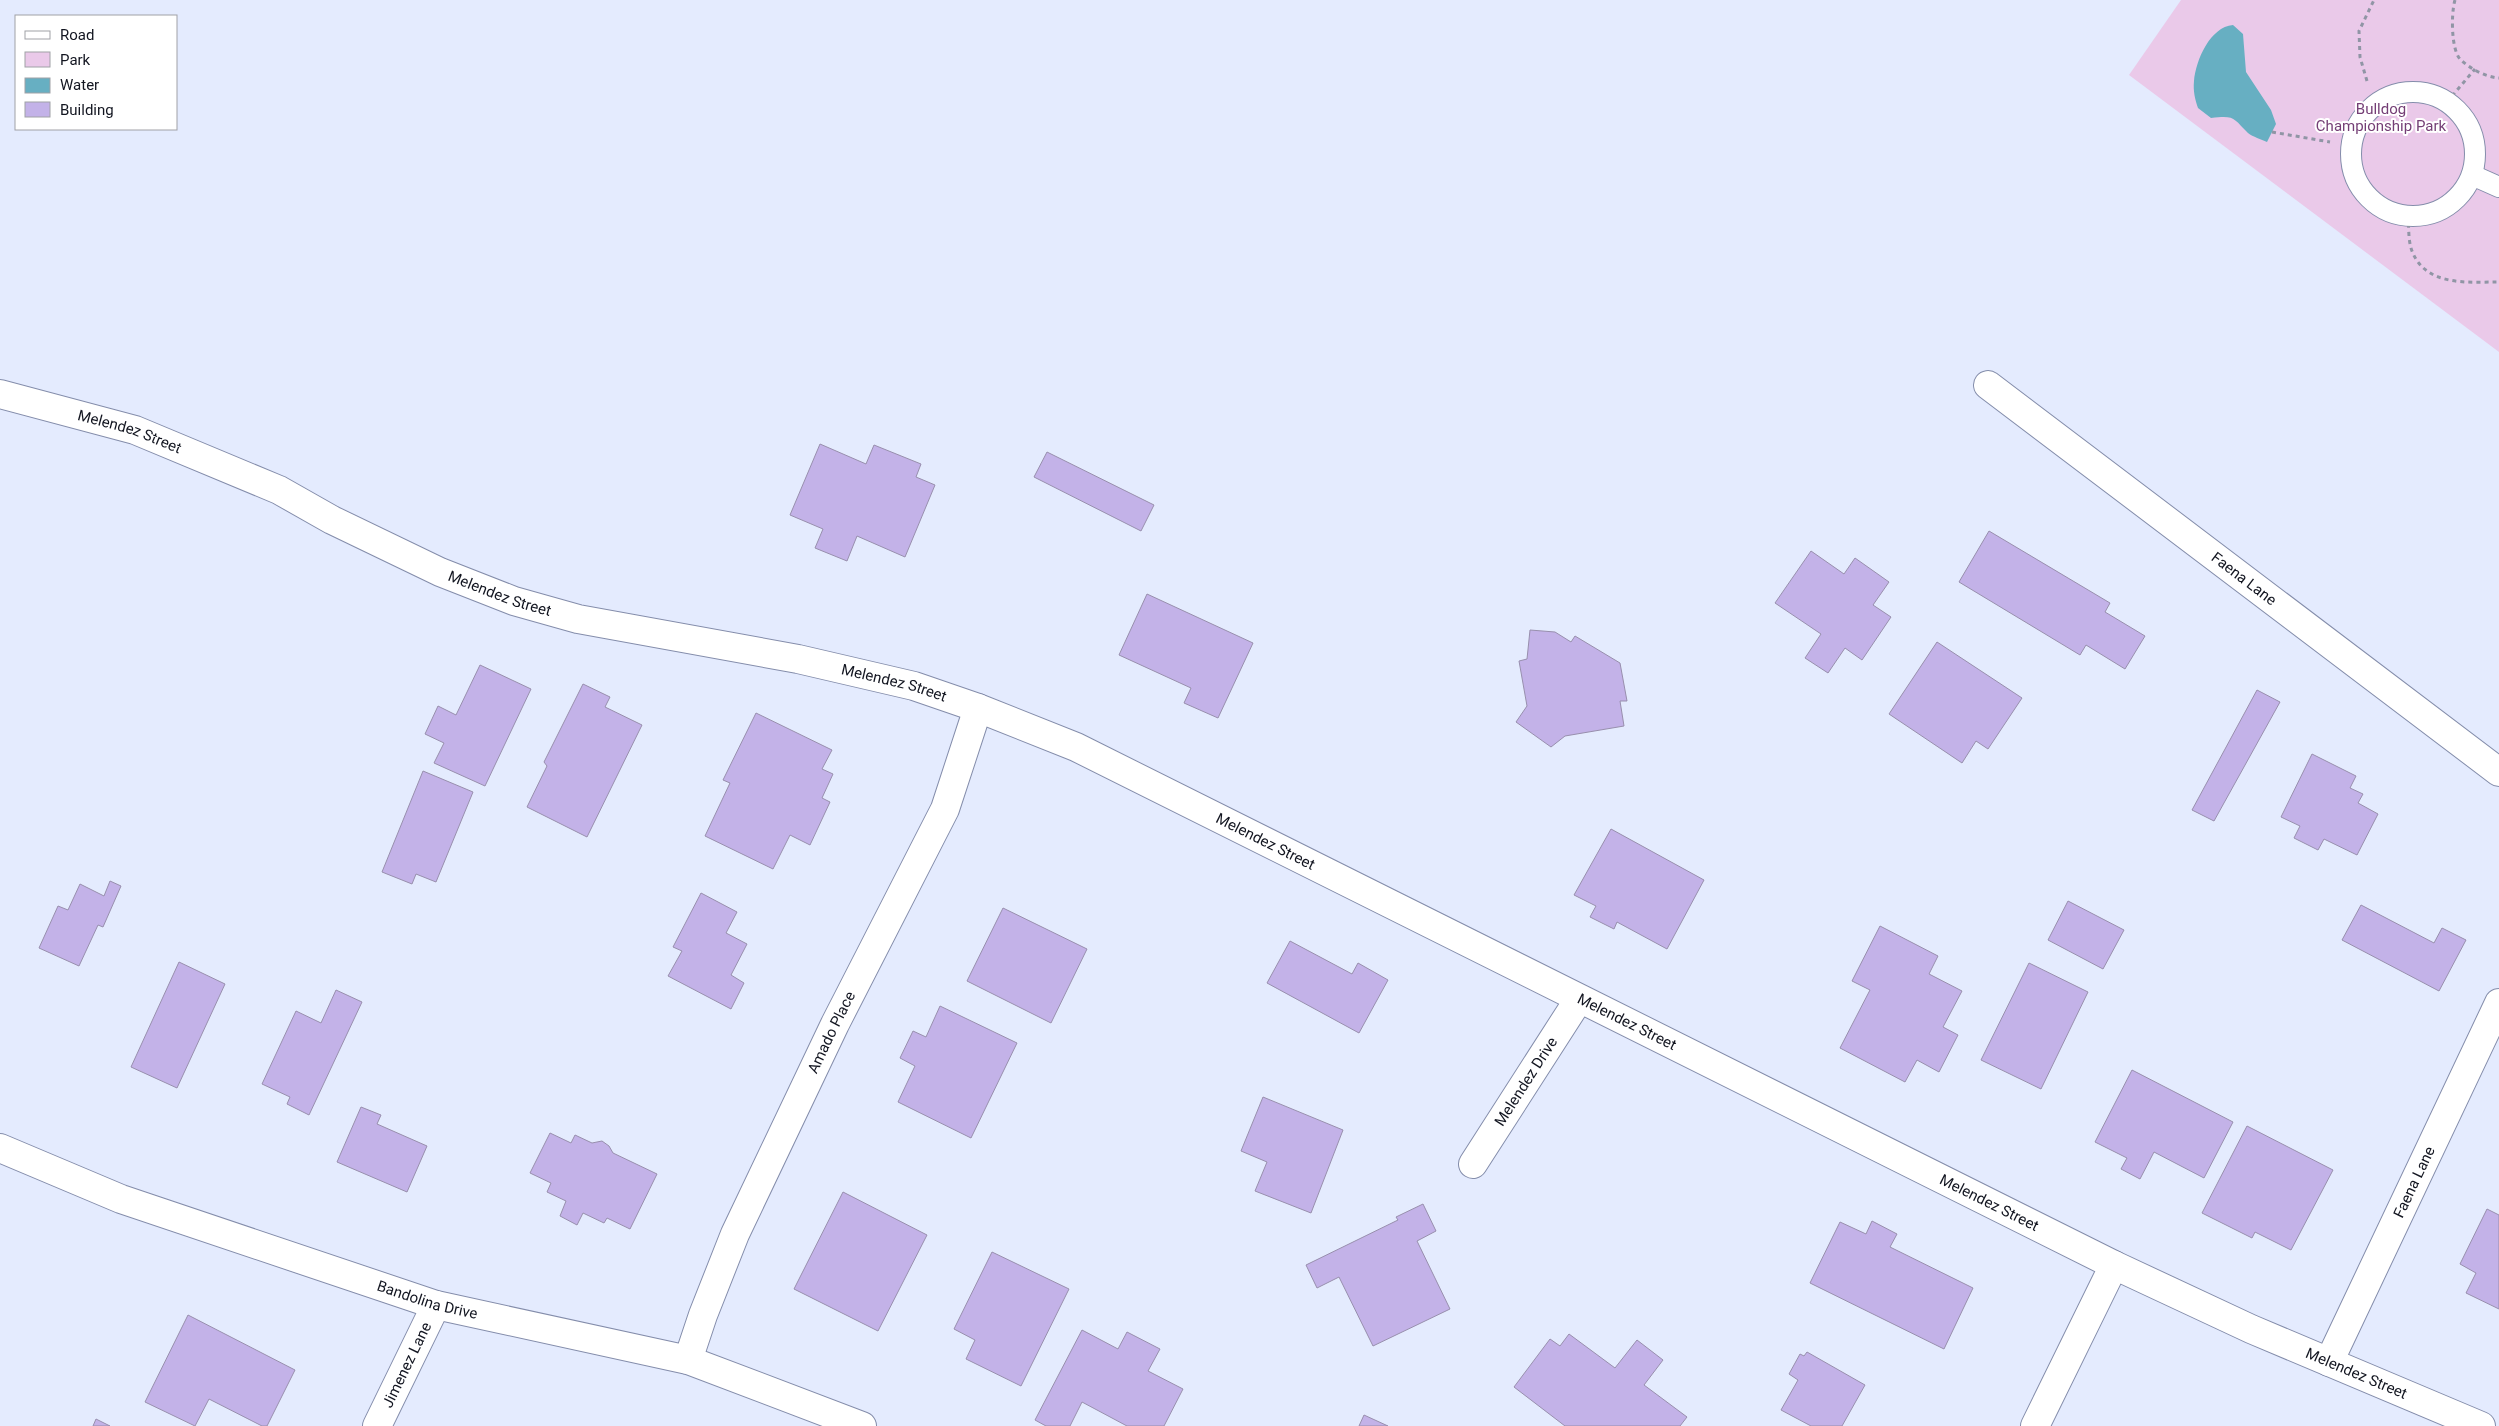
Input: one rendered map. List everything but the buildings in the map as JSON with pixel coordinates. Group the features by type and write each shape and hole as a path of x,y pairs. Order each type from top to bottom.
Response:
{"street":[{"name":"Faena Lane","path":"1988,386 2499,772"},
{"name":"Melendez Street","path":"0,394 135,430 279,490 332,520 440,572 514,601 578,619 798,659 914,686 978,708 1076,747 1335,874 1578,999 1680,1047 2114,1265 2251,1329 2480,1426"},
{"name":"Amado Place","path":"688,1360 703,1315 735,1234 835,1024 945,809 978,708"},
{"name":"Melendez Drive","path":"1473,1164 1578,999"},
{"name":"Faena Lane","path":"2329,1362 2499,1003"},
{"name":"Bandolina Drive","path":"0,1148 121,1199 436,1305 688,1360 862,1426"},
{"path":"2035,1426 2114,1265"},
{"name":"Jimenez Lane","path":"376,1426 436,1305"}],"lane":[{"path":"2408,92 2428,94 2447,102 2463,116 2472,134 2475,155 2472,175 2462,192 2447,206 2428,214 2408,216 2388,211 2372,200 2358,183 2352,164 2352,144 2358,125 2371,109 2388,97 2408,92"},
{"path":"2472,175 2499,187"}],"path":[{"path":"2367,81 2360,58 2359,31 2374,0"},
{"path":"2455,0 2452,9 2454,41 2459,58 2488,77 2499,78"},
{"path":"2447,102 2475,69"},
{"path":"2272,132 2330,142"},
{"path":"2408,216 2412,252 2424,267 2443,280 2499,282"}],"green space":[{"name":"Bulldog Championship Park","path":"2181,0 2499,0 2499,352 2129,75"}],"water":[{"path":"2233,25 2243,34 2246,72 2271,110 2276,124 2267,142 2248,133 2229,117 2211,118 2198,108 2194,92 2194,81 2201,55 2217,32"}]}
